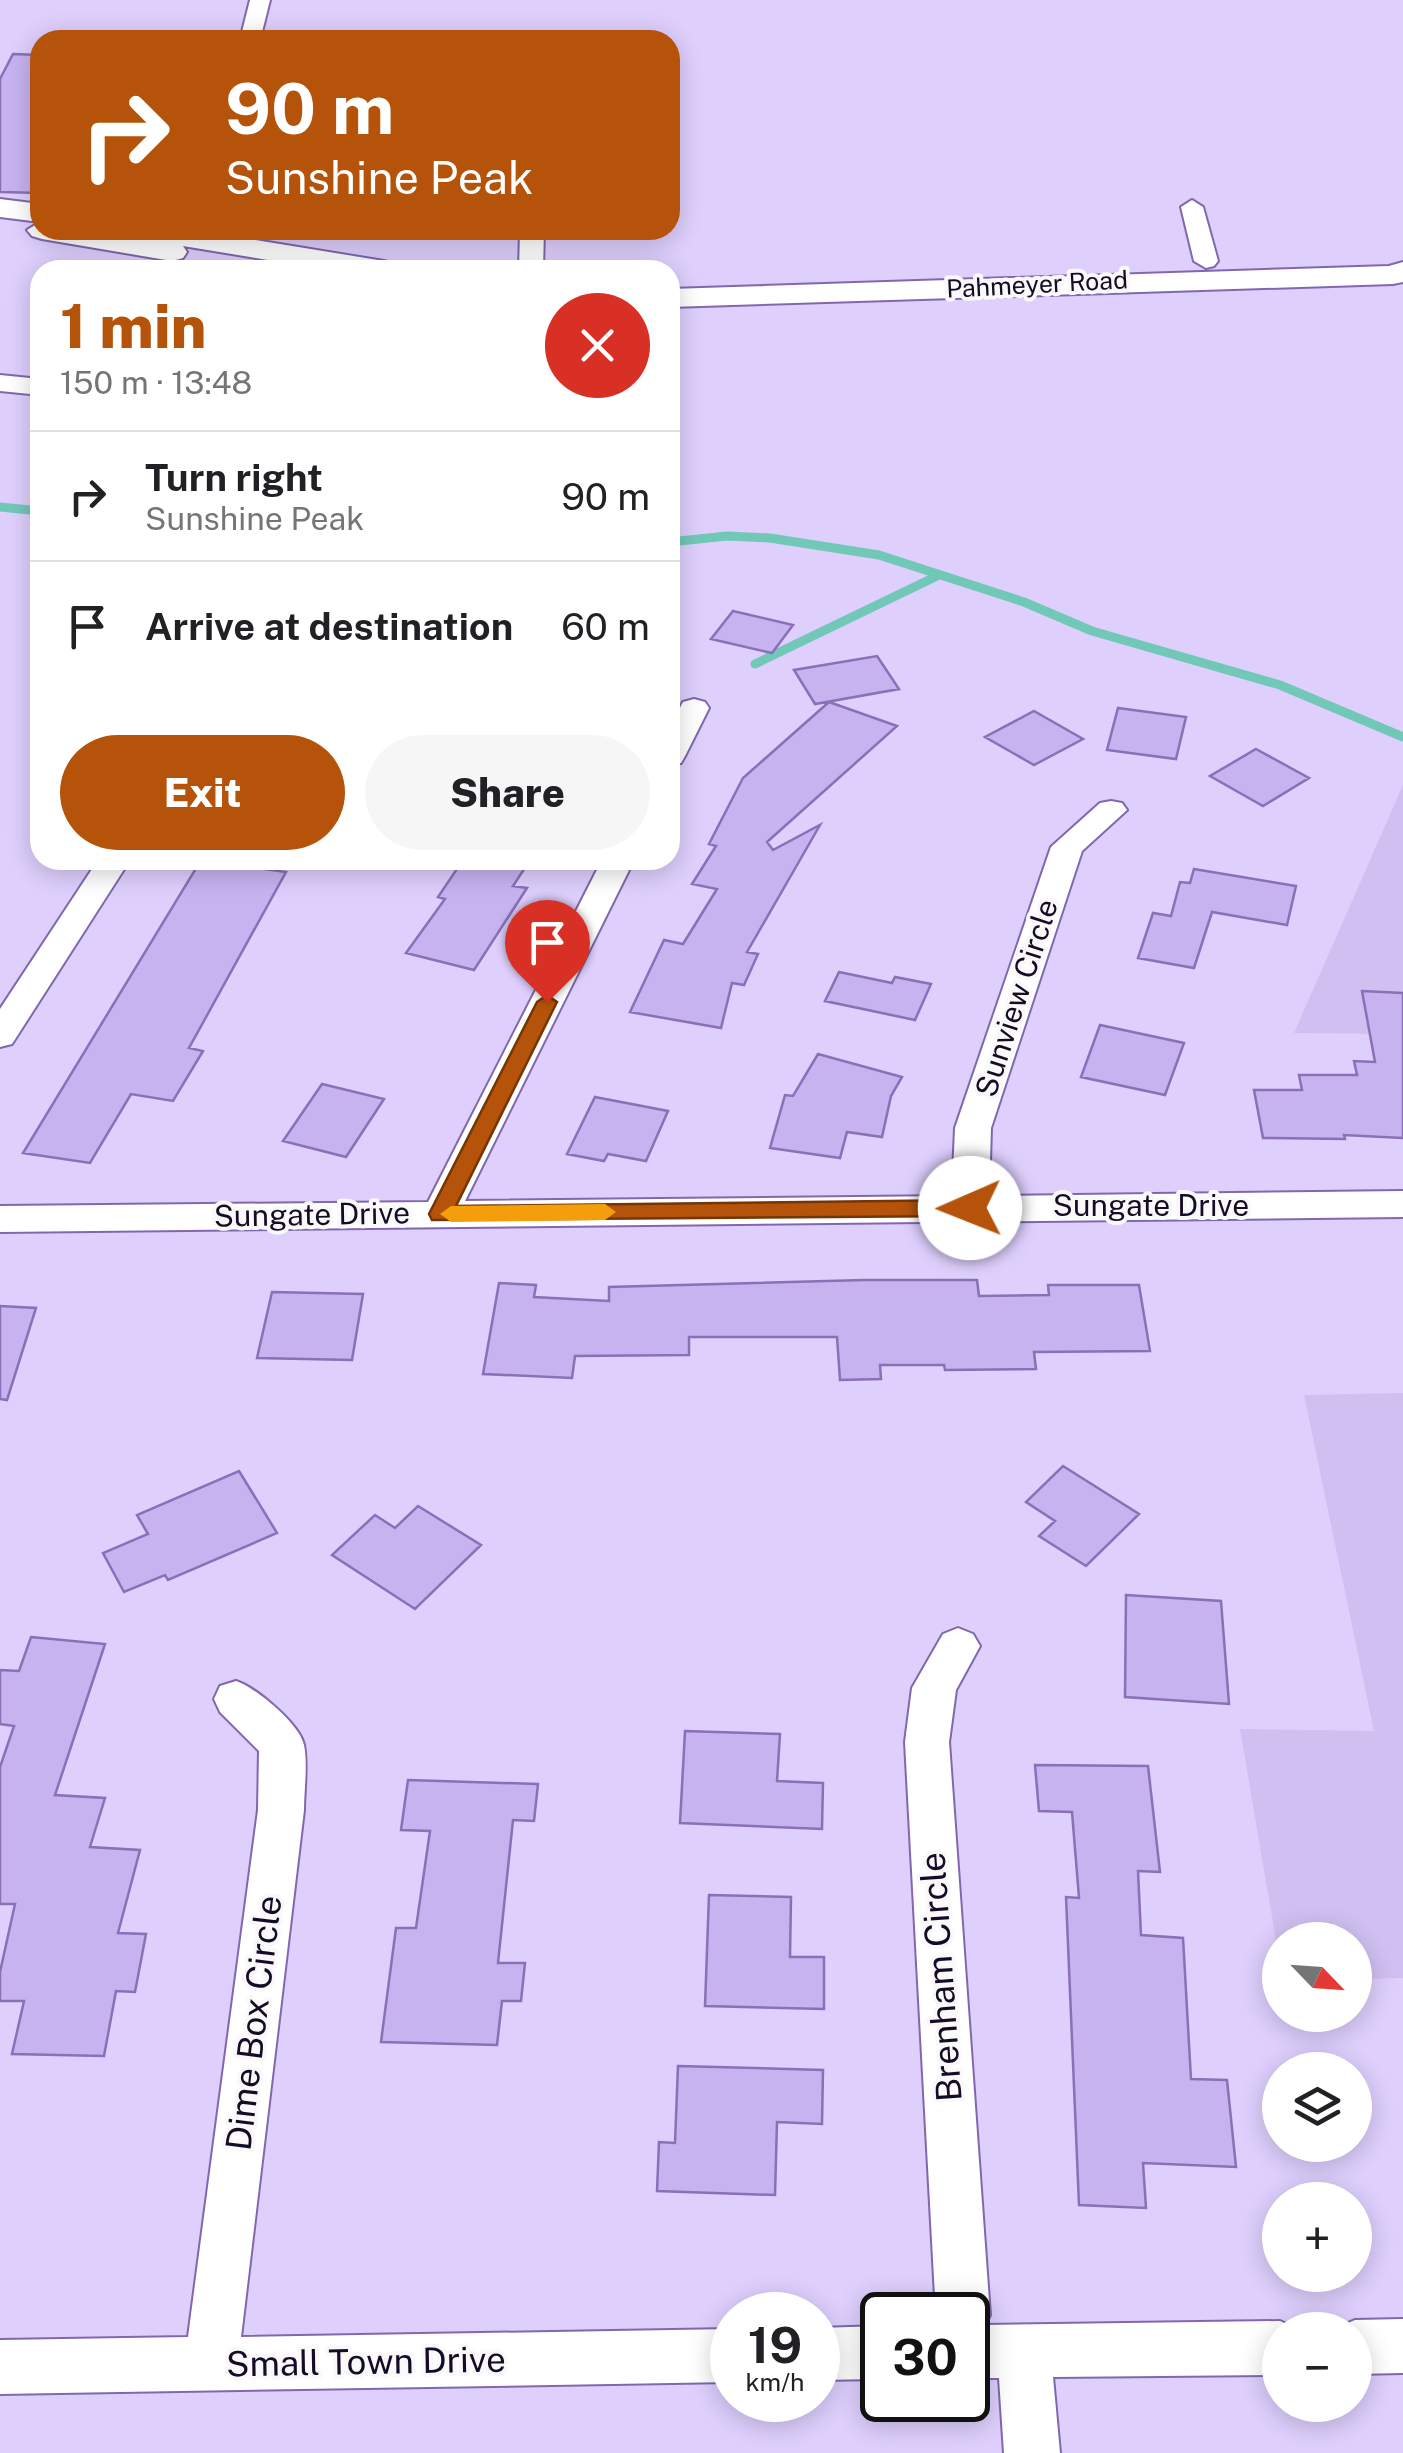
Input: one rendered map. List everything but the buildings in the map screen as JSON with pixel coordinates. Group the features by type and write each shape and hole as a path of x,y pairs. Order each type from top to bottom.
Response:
{"street":[{"path":"252,30 260,0"},
{"path":"1192,207 1206,261"},
{"path":"0,208 30,212"},
{"path":"0,224 30,228"},
{"path":"175,240 236,260"},
{"path":"186,240 318,260"},
{"name":"Pahmeyer Road","path":"680,282 1206,261 1384,260 1403,268"},
{"name":"Pahmeyer Road","path":"680,298 1403,268"},
{"path":"0,383 30,386"},
{"path":"680,736 694,708"},
{"name":"Sunview Circle","path":"970,1208 973,1128 1067,847 1111,810"},
{"path":"0,1036 108,870"},
{"path":"440,1214 613,870"},
{"name":"Sungate Drive","path":"0,1219 1403,1204"},
{"name":"Brenham Circle","path":"958,1646 934,1688 927,1742 961,2292"},
{"name":"Dime Box Circle","path":"211,2364 280,1810 282,1744 236,1699"},
{"path":"1372,2347 1403,2346"},
{"path":"990,2352 1262,2348"},
{"path":"1024,2353 1032,2453"},
{"name":"Small Town Drive","path":"0,2366 710,2356"}],"shaded area":[{"path":"1403,785 1403,1034 1294,1033"},
{"path":"1403,1393 1403,1978 1372,1979 1372,1922 1273,1922 1240,1729 1374,1731 1304,1395"}],"waterway":[{"path":"0,507 30,510"},
{"path":"680,541 727,536 770,538 879,555 1024,602 1092,631 1280,685 1403,737"},
{"path":"755,664 937,576"}],"slow traffic":[{"path":"451,1214 605,1212"}],"route":[{"path":"547,1002 440,1214 970,1208"}]}
